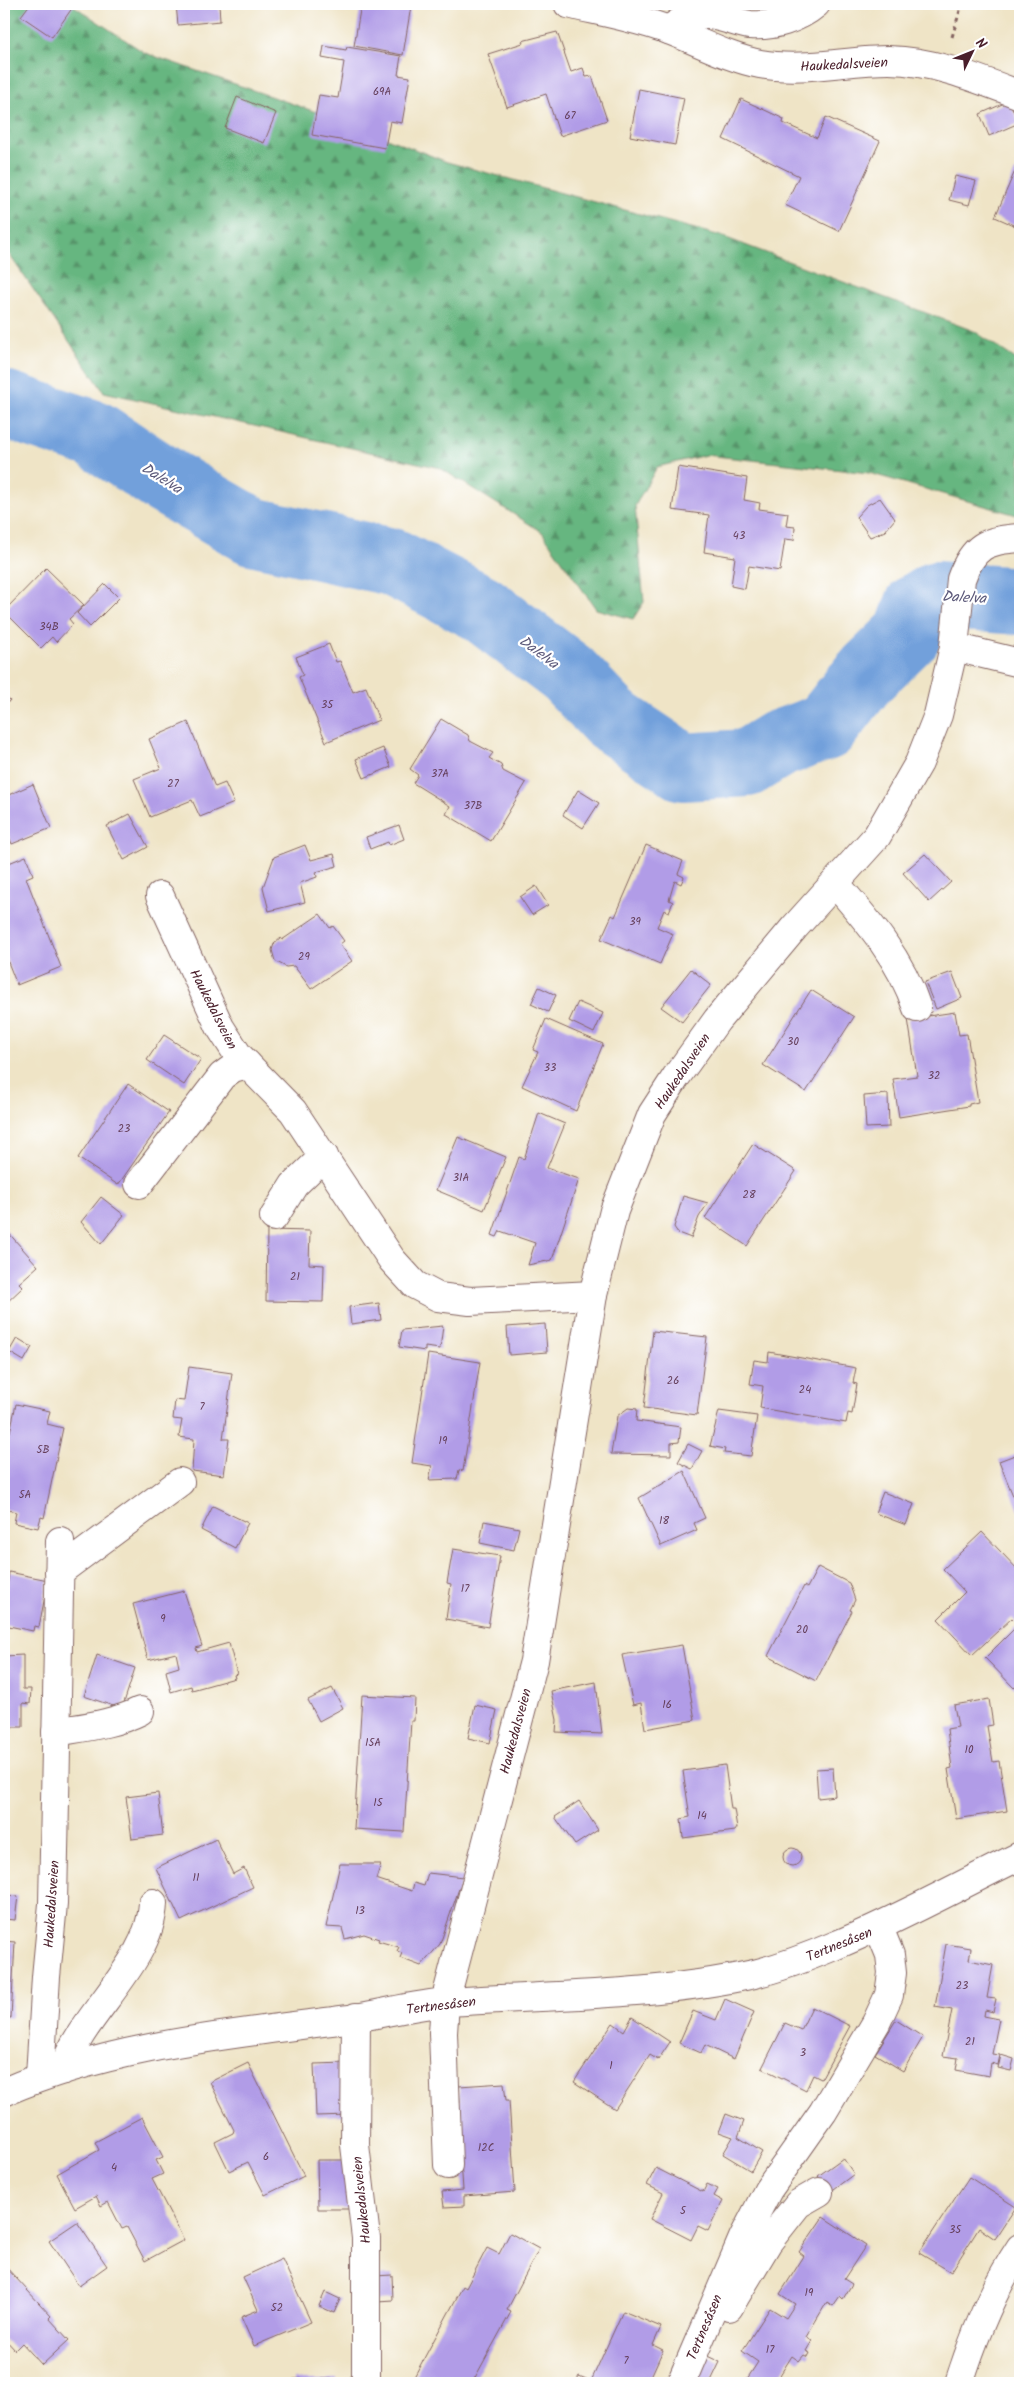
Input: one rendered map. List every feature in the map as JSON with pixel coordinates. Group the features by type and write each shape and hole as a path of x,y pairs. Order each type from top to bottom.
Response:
{"street":[{"name":"Haukedalsveien","path":"568,4 592,7 669,30 719,51 759,64 795,67 889,60 917,63 959,72 1020,95"},
{"path":"669,30 690,17 701,14 750,25 773,24 789,20 816,4"},
{"name":"Haukedalsveien","path":"448,2165 443,2033 445,2002 534,1661 593,1295 614,1212 652,1114 717,1020 794,928 877,836 919,763 938,715 954,648 961,579 964,568 975,552 994,539 1020,538"},
{"path":"954,648 1020,663"},
{"path":"835,884 862,914 890,951 910,986 917,1008"},
{"name":"Haukedalsveien","path":"160,896 220,1027 238,1055 293,1111 392,1260 415,1285 438,1297 470,1301 593,1295"},
{"path":"139,1184 222,1076 233,1068 247,1064"},
{"path":"274,1216 294,1185 324,1156"},
{"path":"59,1572 180,1482"},
{"name":"Haukedalsveien","path":"52,2073 44,1996 53,1904 60,1541"},
{"path":"56,1732 104,1723 140,1711"},
{"name":"Tertnesåsen","path":"4,2092 52,2073 159,2046 278,2027 356,2017 445,2002 683,1986 722,1980 794,1962 879,1928 1020,1856"},
{"path":"52,2073 70,2051 144,1941 153,1918 154,1903"},
{"name":"Tertnesåsen","path":"681,2383 743,2238 768,2190 822,2112 876,2023 889,1995 892,1973 890,1955 879,1928"},
{"name":"Haukedalsveien","path":"356,2017 355,2145 366,2238 366,2378 364,2383"},
{"path":"705,2324 729,2307 768,2242 798,2204 819,2192"},
{"path":"959,2383 972,2343 992,2296 1020,2248"}],"green space":[{"path":"4,4 71,4 145,53 351,124 447,162 721,236 974,331 1020,362 1020,516 869,473 706,455 657,467 635,506 644,602 633,619 596,609 542,532 440,468 104,392 4,247"}],"building":[{"path":"30,4 75,4 52,37 21,16"},
{"path":"176,4 219,4 220,21 178,25"},
{"path":"361,4 411,6 403,55 354,46"},
{"path":"557,32 571,72 583,68 586,77 592,76 607,120 560,136 546,94 507,107 488,54 523,43 522,41"},
{"path":"324,46 346,50 347,47 401,56 398,75 410,77 402,123 390,121 385,148 312,135 319,95 338,98 344,62 322,58"},
{"path":"639,89 684,98 675,145 630,136"},
{"path":"237,97 276,113 264,143 225,128"},
{"path":"741,99 784,119 783,123 817,138 826,117 880,141 839,231 785,205 799,176 723,139"},
{"path":"1009,101 1019,123 989,136 980,114"},
{"path":"1015,171 1020,173 1020,228 995,217"},
{"path":"955,176 976,181 969,205 949,200"},
{"path":"678,467 747,478 744,500 760,503 759,509 788,513 786,526 795,527 794,540 785,539 780,571 749,566 745,589 731,586 735,557 704,552 709,515 672,510"},
{"path":"880,498 895,519 885,531 870,537 856,517 867,505"},
{"path":"46,568 84,605 69,619 73,624 56,642 52,637 41,648 4,611"},
{"path":"105,584 119,598 90,627 77,613"},
{"path":"329,644 336,662 340,661 353,692 366,687 379,720 326,742 299,677 303,675 296,657"},
{"path":"4,695 10,700 4,707"},
{"path":"441,719 468,735 470,741 493,753 489,758 501,765 503,771 526,783 491,841 446,814 450,806 413,783 418,775 410,769"},
{"path":"188,722 215,787 225,783 234,803 200,817 192,800 150,817 134,779 161,768 149,739"},
{"path":"383,748 391,767 364,778 356,759"},
{"path":"33,784 51,828 12,844 4,825 4,797"},
{"path":"578,790 599,803 583,828 563,815"},
{"path":"130,814 148,847 124,860 107,826"},
{"path":"399,825 404,839 389,845 388,842 370,849 366,837"},
{"path":"305,845 311,860 334,854 337,866 316,872 317,877 300,883 305,902 269,911 263,887 274,857"},
{"path":"646,845 683,861 678,874 684,877 681,884 675,881 669,900 673,902 669,912 664,910 657,927 673,934 660,964 601,939 612,915 615,917"},
{"path":"925,854 951,882 929,902 903,873"},
{"path":"26,856 33,875 26,878 61,967 17,985 4,952 4,865"},
{"path":"536,886 548,905 532,915 520,897"},
{"path":"320,914 330,928 333,926 344,941 340,944 352,961 311,989 294,966 286,967 275,961 272,950 274,944 281,938 282,940"},
{"path":"691,969 711,985 682,1022 661,1007"},
{"path":"952,972 962,998 936,1009 925,982"},
{"path":"539,987 556,995 548,1012 531,1004"},
{"path":"811,990 854,1017 806,1092 763,1065"},
{"path":"578,1002 603,1013 594,1033 569,1021"},
{"path":"955,1012 959,1035 967,1034 978,1102 969,1104 969,1106 899,1117 893,1079 917,1076 908,1019"},
{"path":"546,1019 603,1044 576,1111 522,1086 538,1052 533,1050"},
{"path":"164,1035 201,1059 184,1085 147,1060"},
{"path":"128,1084 169,1112 118,1185 78,1158"},
{"path":"888,1094 889,1127 866,1128 864,1096"},
{"path":"539,1113 565,1124 547,1168 579,1179 552,1260 528,1265 535,1243 500,1231 497,1237 492,1235 519,1157 524,1159"},
{"path":"458,1137 506,1157 484,1210 436,1190"},
{"path":"753,1144 796,1171 747,1246 705,1218"},
{"path":"683,1196 708,1203 699,1217 691,1238 678,1233 674,1227"},
{"path":"101,1197 124,1215 101,1244 81,1222"},
{"path":"5,1229 38,1266 19,1283 23,1287 4,1305"},
{"path":"267,1230 310,1231 309,1264 324,1265 323,1302 266,1301"},
{"path":"379,1303 381,1320 351,1324 349,1307"},
{"path":"545,1324 547,1352 509,1355 507,1327"},
{"path":"443,1326 440,1349 425,1347 425,1351 399,1347 402,1330"},
{"path":"653,1331 707,1337 697,1415 644,1408"},
{"path":"17,1338 32,1347 24,1361 9,1352"},
{"path":"769,1352 856,1368 853,1383 857,1384 852,1414 848,1413 846,1423 760,1408 763,1386 750,1384 754,1360 768,1362"},
{"path":"428,1354 480,1362 463,1471 459,1470 457,1479 429,1480 432,1466 412,1463"},
{"path":"189,1367 232,1373 223,1439 229,1439 224,1475 192,1471 194,1439 179,1437 182,1420 173,1419 175,1400 184,1401"},
{"path":"16,1404 50,1411 47,1424 63,1428 44,1518 41,1517 38,1528 14,1523 16,1512 4,1509 4,1462 7,1448 4,1447 4,1443 6,1431 10,1432"},
{"path":"628,1408 637,1409 636,1421 681,1427 679,1442 671,1443 671,1455 611,1454 617,1416"},
{"path":"719,1411 757,1416 751,1456 724,1453 725,1449 710,1446"},
{"path":"688,1444 702,1451 692,1469 678,1462"},
{"path":"1020,1453 1020,1513 999,1461"},
{"path":"684,1471 705,1518 694,1523 697,1530 661,1546 639,1498"},
{"path":"883,1492 914,1504 906,1525 875,1513"},
{"path":"213,1506 248,1523 235,1548 201,1530"},
{"path":"484,1521 519,1528 514,1550 480,1543"},
{"path":"982,1532 1020,1572 1020,1621 1017,1623 1012,1618 972,1655 938,1619 965,1592 943,1569"},
{"path":"453,1549 500,1556 488,1627 446,1619 451,1584 447,1583"},
{"path":"818,1567 849,1583 855,1600 850,1610 852,1611 816,1681 768,1656 804,1586 807,1588"},
{"path":"9,1572 48,1580 39,1627 34,1626 33,1631 4,1625 4,1586 7,1587"},
{"path":"184,1591 202,1646 196,1648 197,1652 229,1643 237,1674 234,1675 235,1678 192,1690 191,1686 171,1692 166,1671 179,1667 176,1653 148,1660 133,1604"},
{"path":"1015,1628 1020,1633 1020,1682 1014,1688 985,1658"},
{"path":"682,1645 695,1720 645,1729 641,1703 633,1705 622,1655"},
{"path":"23,1655 23,1689 31,1689 30,1704 23,1703 23,1727 4,1727 4,1656"},
{"path":"97,1655 135,1668 122,1709 84,1696"},
{"path":"596,1682 602,1734 556,1732 557,1720 551,1691"},
{"path":"332,1688 343,1708 319,1721 308,1700"},
{"path":"362,1695 415,1698 414,1721 411,1721 404,1832 354,1829"},
{"path":"989,1699 993,1725 987,1726 993,1762 999,1761 1007,1811 956,1819 948,1769 952,1768 947,1729 958,1727 954,1705"},
{"path":"475,1705 497,1710 490,1743 468,1738"},
{"path":"725,1765 731,1809 734,1809 737,1828 735,1831 683,1838 681,1819 690,1817 683,1771"},
{"path":"833,1768 835,1796 818,1798 816,1769"},
{"path":"158,1793 163,1835 132,1839 126,1797"},
{"path":"579,1801 598,1830 575,1845 555,1817"},
{"path":"216,1839 233,1874 244,1868 253,1887 181,1921 156,1868"},
{"path":"792,1848 799,1850 801,1857 799,1864 792,1866 785,1864 783,1857 785,1850"},
{"path":"340,1864 381,1864 376,1879 412,1891 414,1883 424,1886 428,1873 463,1877 440,1944 421,1966 400,1958 402,1953 397,1951 399,1947 378,1941 379,1939 364,1934 345,1939 342,1928 326,1927"},
{"path":"4,1895 18,1896 15,1920 4,1919"},
{"path":"4,1941 15,1942 11,2018 4,2017"},
{"path":"946,1944 971,1948 969,1960 993,1965 987,1998 996,1999 993,2012 985,2010 984,2016 999,2019 992,2054 1000,2055 998,2065 991,2063 989,2076 956,2070 958,2058 943,2056 952,2010 935,2007"},
{"path":"725,1999 754,2012 734,2059 705,2045 701,2053 679,2043 693,2011 716,2020"},
{"path":"812,2007 850,2026 821,2079 813,2075 806,2090 762,2068 785,2023 801,2030"},
{"path":"632,2017 670,2042 658,2060 650,2055 615,2109 574,2082 613,2023 624,2031"},
{"path":"896,2020 923,2037 903,2071 875,2054"},
{"path":"1001,2055 1014,2059 1011,2071 998,2068"},
{"path":"248,2063 304,2176 265,2195 248,2162 229,2171 215,2142 233,2133 234,2130 210,2082"},
{"path":"347,2063 349,2115 316,2116 314,2064"},
{"path":"504,2083 506,2100 509,2100 515,2192 464,2196 464,2206 444,2207 442,2192 463,2190 457,2103 460,2103 459,2086"},
{"path":"726,2114 744,2121 738,2137 762,2152 751,2171 723,2154 733,2137 719,2132"},
{"path":"142,2117 163,2157 156,2160 163,2174 152,2179 184,2240 145,2261 127,2227 122,2229 108,2202 101,2206 96,2196 75,2208 57,2174 99,2150 95,2142"},
{"path":"843,2158 854,2174 830,2192 818,2176"},
{"path":"317,2160 349,2160 350,2209 318,2209"},
{"path":"656,2168 703,2192 707,2184 718,2189 714,2196 723,2201 708,2231 698,2226 691,2240 650,2219 663,2193 647,2185"},
{"path":"969,2177 1016,2207 995,2239 979,2228 951,2272 919,2253"},
{"path":"823,2217 866,2245 844,2279 852,2284 843,2299 840,2296 833,2306 827,2302 806,2337 812,2341 806,2351 810,2353 808,2357 804,2355 799,2361 792,2356 775,2383 753,2383 747,2379 758,2362 742,2351 770,2308 786,2318 795,2304 780,2294 804,2256 799,2252"},
{"path":"77,2222 107,2266 79,2286 49,2241"},
{"path":"510,2233 539,2249 507,2310 511,2312 472,2383 427,2383 414,2377 463,2286 466,2288 487,2248 499,2254"},
{"path":"282,2259 311,2322 254,2346 241,2317 258,2310 243,2277"},
{"path":"4,2265 51,2316 49,2318 69,2340 42,2365 22,2343 15,2350 4,2338"},
{"path":"392,2275 393,2300 377,2301 375,2276"},
{"path":"325,2292 340,2299 334,2313 319,2306"},
{"path":"623,2311 661,2327 653,2345 663,2350 648,2383 601,2383 592,2379"},
{"path":"701,2353 720,2362 710,2383 689,2383"},
{"path":"579,2376 596,2383 575,2383"},
{"path":"294,2379 336,2379 336,2383 294,2383"}],"waterway":[{"name":"Dalelva","path":"4,404 94,434 167,482 252,531 392,562 481,608 568,674 611,719 683,767 747,763 778,744 825,727 864,677 908,634 918,606 937,595 1020,601"}]}
